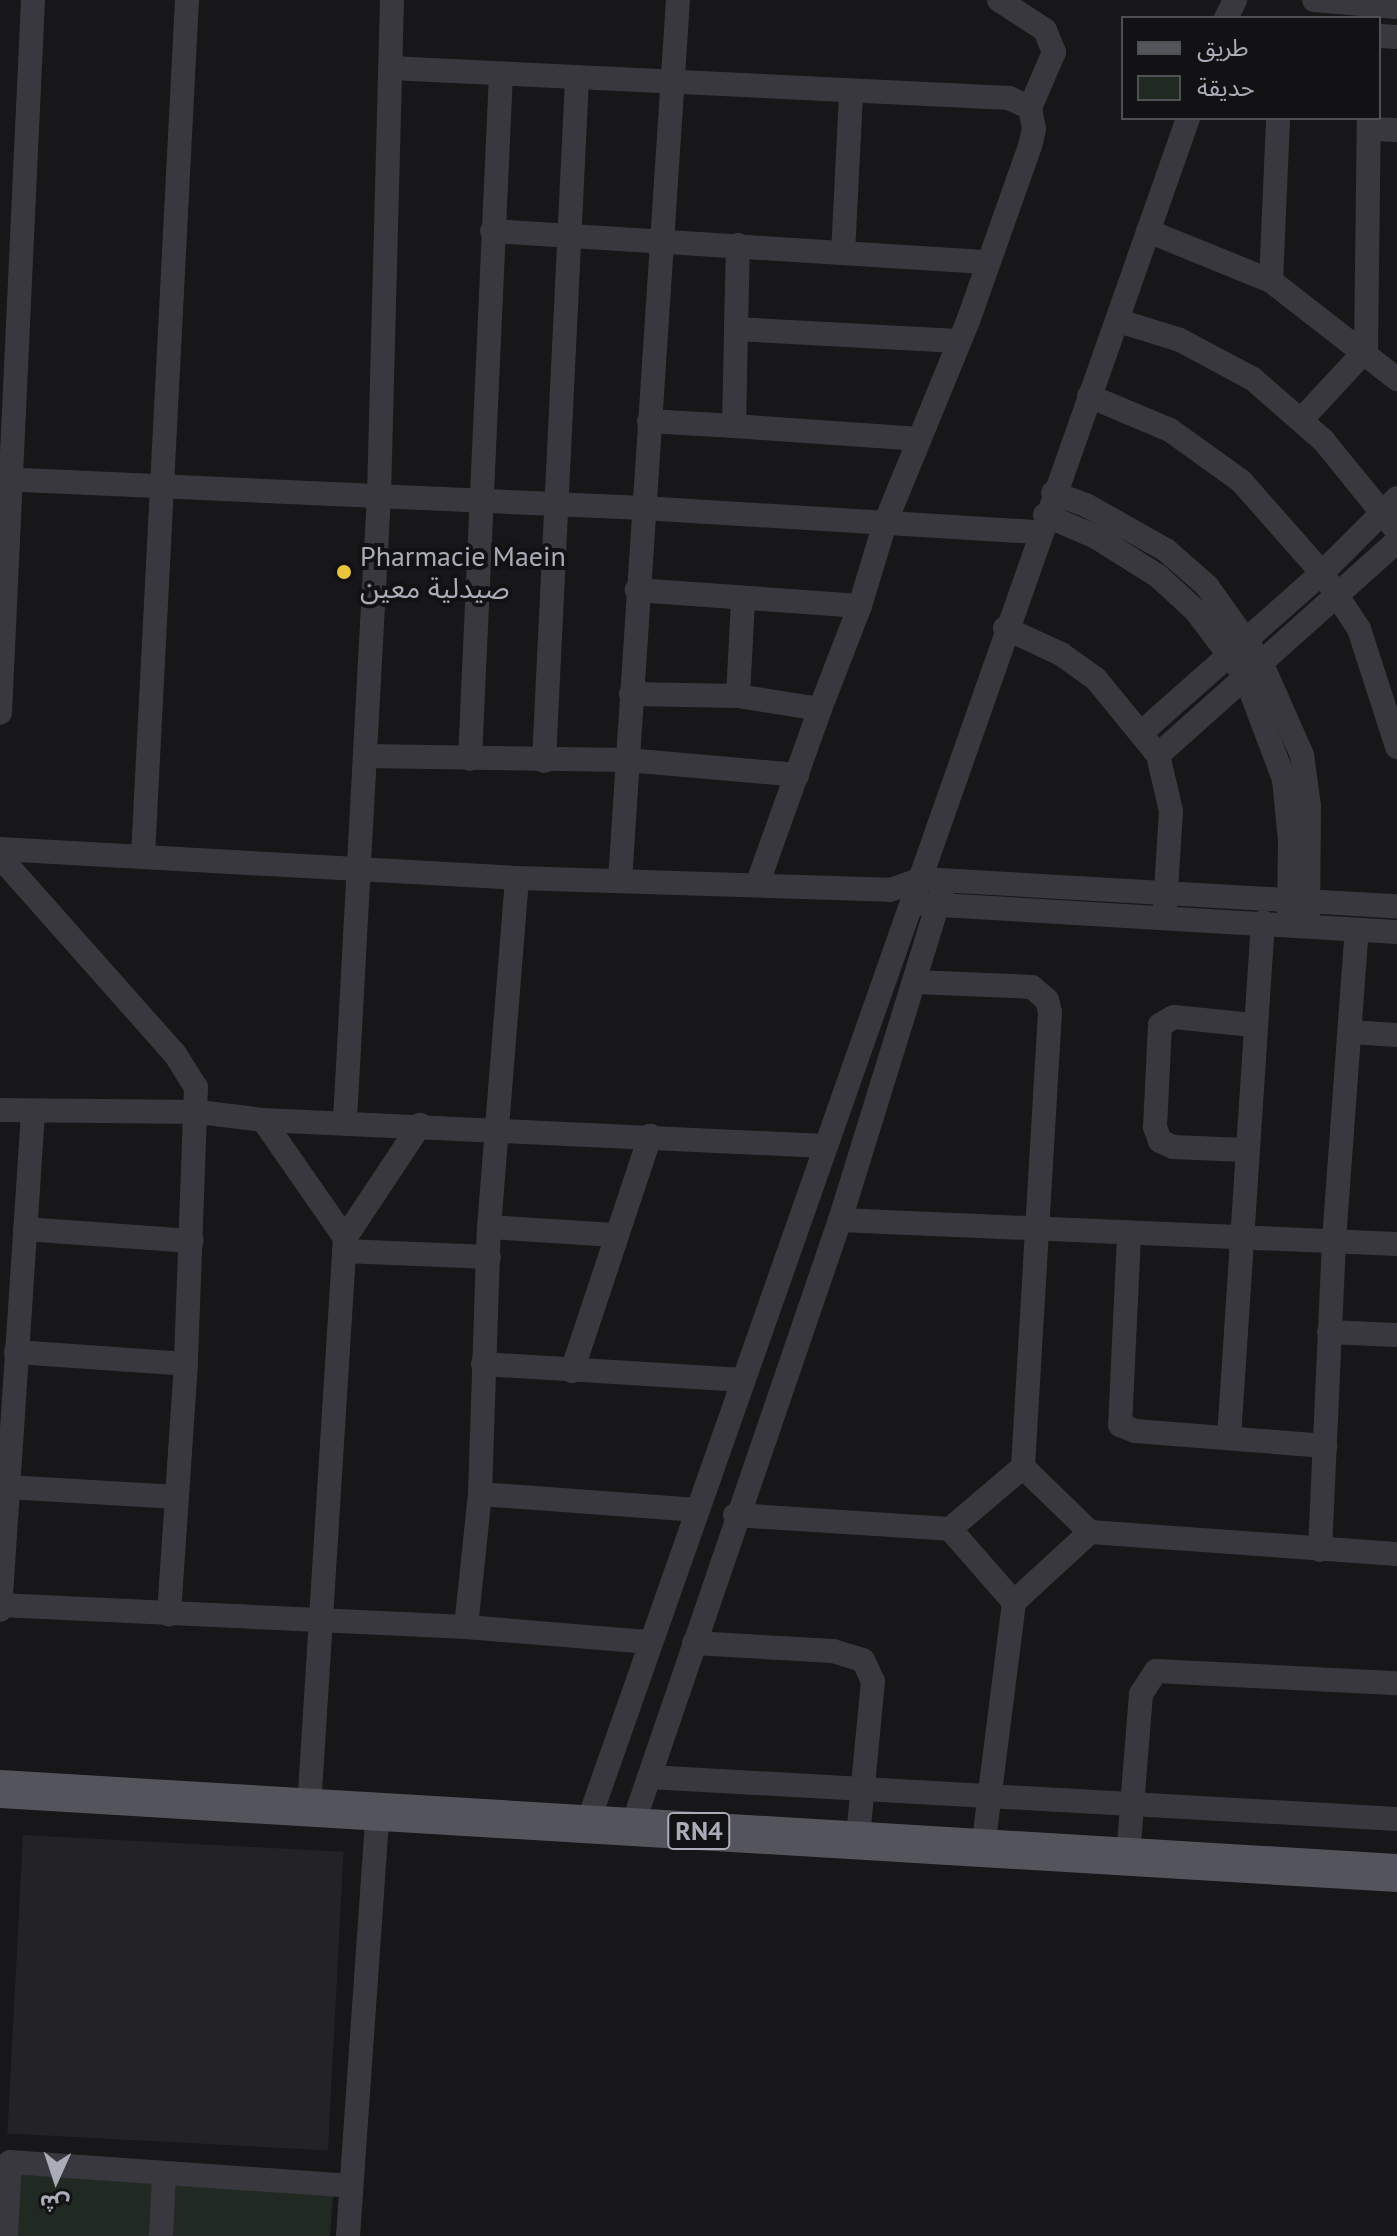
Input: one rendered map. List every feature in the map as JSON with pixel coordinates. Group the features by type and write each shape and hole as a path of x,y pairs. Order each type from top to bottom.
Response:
{"main road":[{"name":"RN4","path":"0,1789 587,1825 858,1838 1397,1873"}],"street":[{"path":"0,713 6,479 33,0"},
{"path":"143,856 159,486 187,0"},
{"path":"345,1121 379,495 392,0"},
{"path":"620,880 678,0"},
{"path":"757,885 860,606 885,523 958,341 1030,146 1034,129 1030,108 1054,52 1045,30 999,0"},
{"path":"1314,0 1397,7"},
{"path":"390,68 851,93 1009,98 1030,108"},
{"path":"470,759 501,74"},
{"path":"544,761 573,235 577,78"},
{"path":"843,253 851,93"},
{"path":"587,1825 825,1146 926,904 1005,628 1119,321 1187,120"},
{"path":"1271,281 1278,120"},
{"path":"1302,419 1366,350 1369,124 1397,130"},
{"path":"492,231 988,262"},
{"path":"1148,231 1271,281 1366,350 1397,379"},
{"path":"734,426 738,245"},
{"path":"1119,321 1180,340 1253,379 1302,419 1392,515 1142,732"},
{"path":"736,329 958,341"},
{"path":"1089,396 1170,430 1241,481 1322,573 1340,594 1377,674 1397,747"},
{"path":"649,421 920,439"},
{"path":"6,479 643,508 885,523 1045,514 1086,505 1166,550 1207,586 1238,648 1302,755 1299,912"},
{"path":"1158,755 1397,541"},
{"path":"637,590 743,601 860,606"},
{"path":"738,696 743,601"},
{"path":"1005,628 1061,654 1096,679 1158,755 1171,811 1164,916"},
{"path":"631,694 738,696 820,709"},
{"path":"365,756 627,760 797,775"},
{"path":"0,849 517,878 890,890 933,880 1167,890 1299,912 1357,930 1397,932"},
{"path":"0,857 190,1073 199,1112 169,1614"},
{"path":"466,1627 480,1494 489,1227 517,878"},
{"path":"890,890 926,904 1263,922 1299,912 1397,906"},
{"path":"632,1827 735,1515 840,1220 915,982 926,904"},
{"path":"1229,1438 1244,1241 1245,1150 1253,1025 1263,922"},
{"path":"1320,1550 1334,1240 1357,930"},
{"path":"735,1515 950,1529 1023,1467 1047,1000 1032,987 915,982"},
{"path":"1245,1150 1173,1147 1160,1141 1155,1127 1160,1025 1174,1017 1253,1025"},
{"path":"1350,1032 1397,1035"},
{"path":"0,1110 33,1113 199,1112 263,1120 345,1121 825,1146"},
{"path":"33,1113 0,1607 466,1627 650,1642"},
{"path":"263,1120 344,1245"},
{"path":"309,1808 344,1245 420,1125"},
{"path":"572,1371 650,1136"},
{"path":"840,1220 1244,1241 1334,1240 1397,1244"},
{"path":"489,1227 615,1235"},
{"path":"25,1229 192,1241"},
{"path":"1129,1236 1120,1425 1135,1431 1325,1446"},
{"path":"344,1245 489,1257"},
{"path":"1329,1332 1397,1335"},
{"path":"16,1352 186,1364"},
{"path":"483,1364 744,1380"},
{"path":"1023,1467 1090,1532 1397,1554"},
{"path":"7,1487 177,1497"},
{"path":"480,1494 697,1510"},
{"path":"950,1529 1014,1602"},
{"path":"983,1848 1014,1602 1090,1532"},
{"path":"694,1643 833,1651 863,1660 873,1681 858,1838"},
{"path":"1128,1856 1141,1694 1156,1671 1397,1683"},
{"path":"649,1777 1397,1819"},
{"path":"348,2236 378,1812"},
{"path":"6,2236 10,2162 351,2186"},
{"path":"161,2236 164,2174"}],"shaded area":[{"path":"23,1835 344,1852 328,2150 7,2134"}],"green space":[{"path":"0,2173 333,2196 330,2236 0,2236"}],"place":[{"name":"Pharmacie Maein صيدلية معين","path":"344,572"}]}
